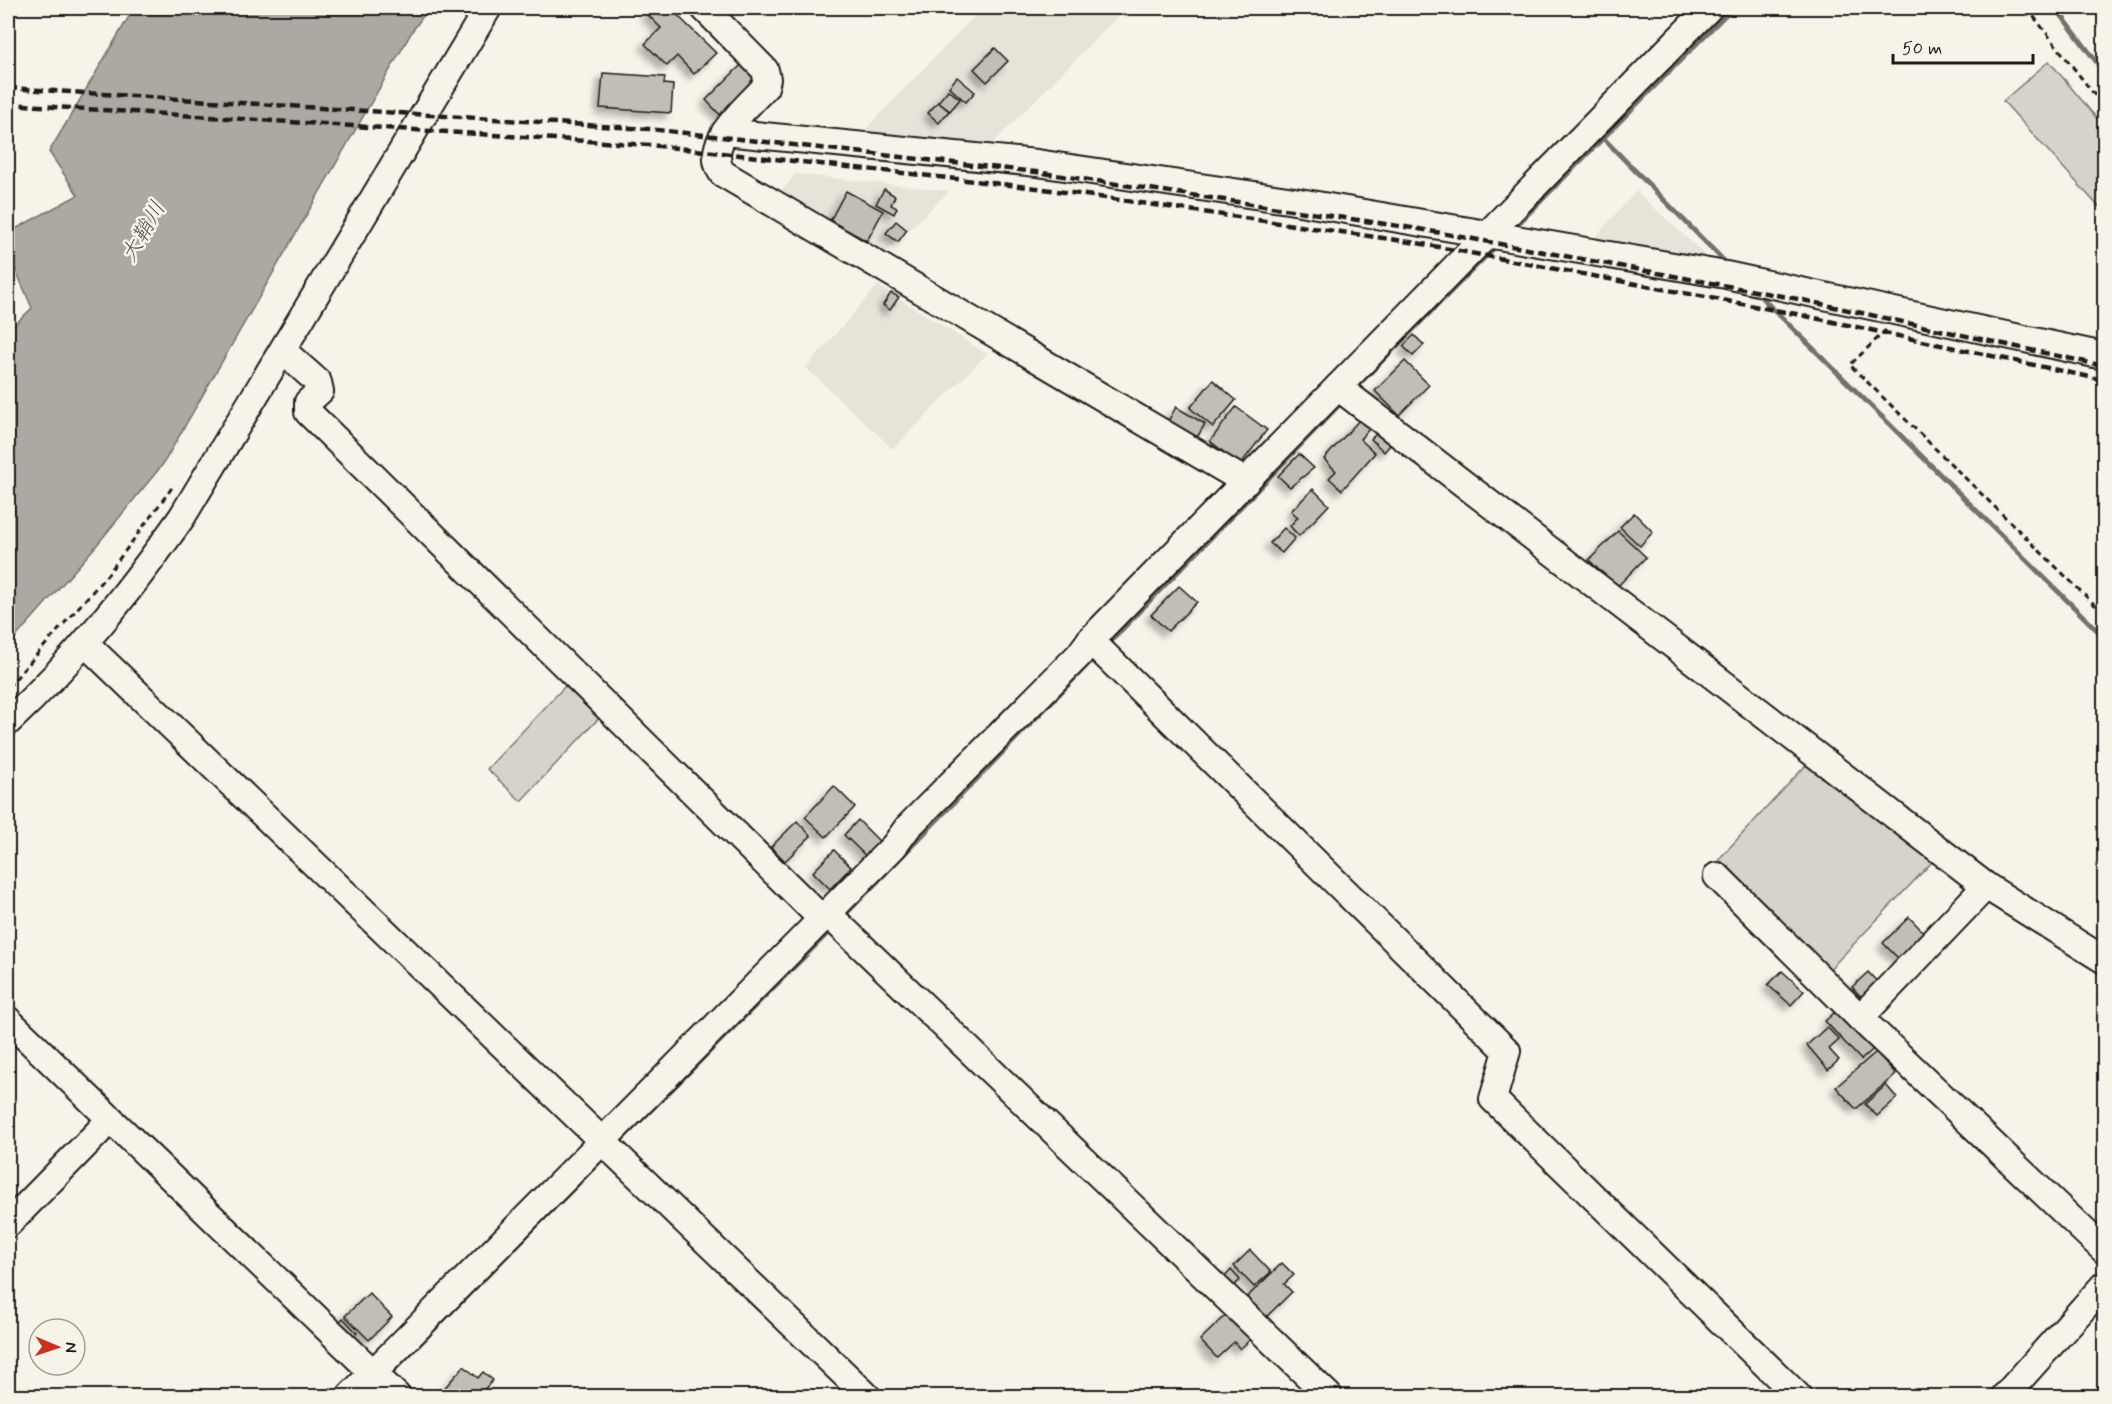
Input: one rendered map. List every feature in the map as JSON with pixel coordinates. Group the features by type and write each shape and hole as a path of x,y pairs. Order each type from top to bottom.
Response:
{"street":[{"path":"8,722 86,644 132,587 182,517 489,8"},
{"path":"704,8 765,70 767,79 765,87 725,132 716,147 715,162 722,173 1246,482"},
{"path":"350,1396 384,1383 1079,656 1097,648 1246,482 1345,393 1497,237 1709,8"},
{"path":"725,132 1037,164 1288,200 1726,275 2104,356"},
{"path":"283,351 318,382 320,391 308,402 308,412 829,919 1329,1396"},
{"path":"1345,393 1986,886 2104,960"},
{"path":"86,644 867,1396"},
{"path":"1097,648 1507,1051 1493,1099 1798,1396"},
{"path":"1717,876 1860,1018 2104,1250"},
{"path":"1860,1018 1986,886"},
{"path":"8,1020 384,1383"},
{"path":"8,1224 111,1119"},
{"path":"2006,1396 2104,1286"}],"path":[{"path":"2027,8 2104,107"},
{"path":"1905,313 1850,365 2104,614"},
{"path":"8,687 108,574 176,482"}],"shaded area":[{"path":"982,8 1126,8 987,149 861,134"},
{"path":"2049,61 2104,127 2104,200 2099,207 2003,101"},
{"path":"796,174 949,191 883,255 775,198"},
{"path":"1636,191 1717,266 1591,242"},
{"path":"878,285 987,354 893,449 806,368"},
{"path":"565,686 599,718 521,801 487,769"},
{"path":"1808,763 1934,860 1829,970 1719,859"}],"water":[{"name":"大鞘川","path":"134,8 429,8 413,30 163,464 96,546 8,646 8,331 32,308 8,252 8,233 78,195 49,152"}],"building":[{"path":"651,8 670,8 716,53 694,74 677,56 667,66 645,44 661,28 646,13"},
{"path":"995,48 1008,61 987,82 974,69"},
{"path":"742,64 759,82 723,118 706,100"},
{"path":"603,73 665,77 664,84 673,85 671,113 600,108"},
{"path":"957,77 975,92 966,102 949,87"},
{"path":"948,90 960,99 950,111 938,102"},
{"path":"938,102 949,111 939,123 928,113"},
{"path":"884,189 895,196 891,205 897,208 894,214 876,204"},
{"path":"846,191 883,211 867,241 830,221"},
{"path":"896,221 907,230 898,242 886,233"},
{"path":"891,293 899,297 890,310 883,305"},
{"path":"1414,335 1424,345 1413,356 1403,346"},
{"path":"1405,361 1429,385 1399,415 1375,391"},
{"path":"1213,380 1236,400 1213,427 1190,408"},
{"path":"1176,407 1205,424 1195,441 1166,425"},
{"path":"1236,407 1267,430 1240,465 1210,441"},
{"path":"1361,418 1371,427 1360,439 1375,453 1342,490 1329,478 1336,471 1324,459"},
{"path":"1379,431 1391,444 1384,452 1371,439"},
{"path":"1299,454 1314,468 1290,487 1278,476"},
{"path":"1313,489 1329,505 1299,536 1290,526 1298,517 1291,511"},
{"path":"1634,513 1653,532 1640,546 1620,527"},
{"path":"1284,528 1295,538 1282,553 1270,543"},
{"path":"1618,531 1646,557 1614,590 1594,571 1597,568 1589,560"},
{"path":"1179,586 1197,602 1168,631 1151,615"},
{"path":"834,786 855,807 826,837 805,817"},
{"path":"858,820 883,845 870,860 844,835"},
{"path":"797,821 811,836 785,861 771,847"},
{"path":"834,850 851,867 830,889 813,872"},
{"path":"1909,917 1931,940 1906,966 1883,943"},
{"path":"1782,971 1804,991 1791,1005 1768,985"},
{"path":"1868,972 1883,988 1867,1003 1852,987"},
{"path":"1843,1005 1878,1045 1861,1060 1825,1021"},
{"path":"1827,1027 1839,1040 1829,1049 1839,1060 1828,1070 1807,1045"},
{"path":"1876,1052 1896,1074 1856,1109 1836,1087"},
{"path":"1886,1085 1897,1098 1877,1116 1865,1104"},
{"path":"1250,1250 1271,1272 1254,1287 1234,1266"},
{"path":"1282,1263 1294,1275 1284,1284 1292,1292 1263,1320 1244,1300"},
{"path":"1231,1270 1240,1280 1230,1290 1221,1281"},
{"path":"369,1293 392,1317 369,1340 345,1316"},
{"path":"1230,1311 1254,1336 1240,1349 1234,1342 1217,1358 1200,1340"},
{"path":"343,1318 357,1333 350,1340 336,1325"},
{"path":"464,1366 478,1378 483,1372 493,1380 478,1396 446,1396 441,1392"}],"waterway":[{"path":"1512,230 1732,8"},
{"path":"2056,8 2104,72"},
{"path":"1603,138 1730,267"},
{"path":"1353,390 1497,245"},
{"path":"1754,290 2104,637"},
{"path":"1105,647 1343,401"},
{"path":"842,918 1097,655"},
{"path":"616,1145 832,929"},
{"path":"388,1376 607,1154"},
{"path":"368,1396 377,1387"}],"railway":[{"path":"8,88 649,129 1036,172 1419,229 1798,299 2104,366"},
{"path":"8,104 650,145 1037,188 1417,243 1796,314 2104,380"}]}
